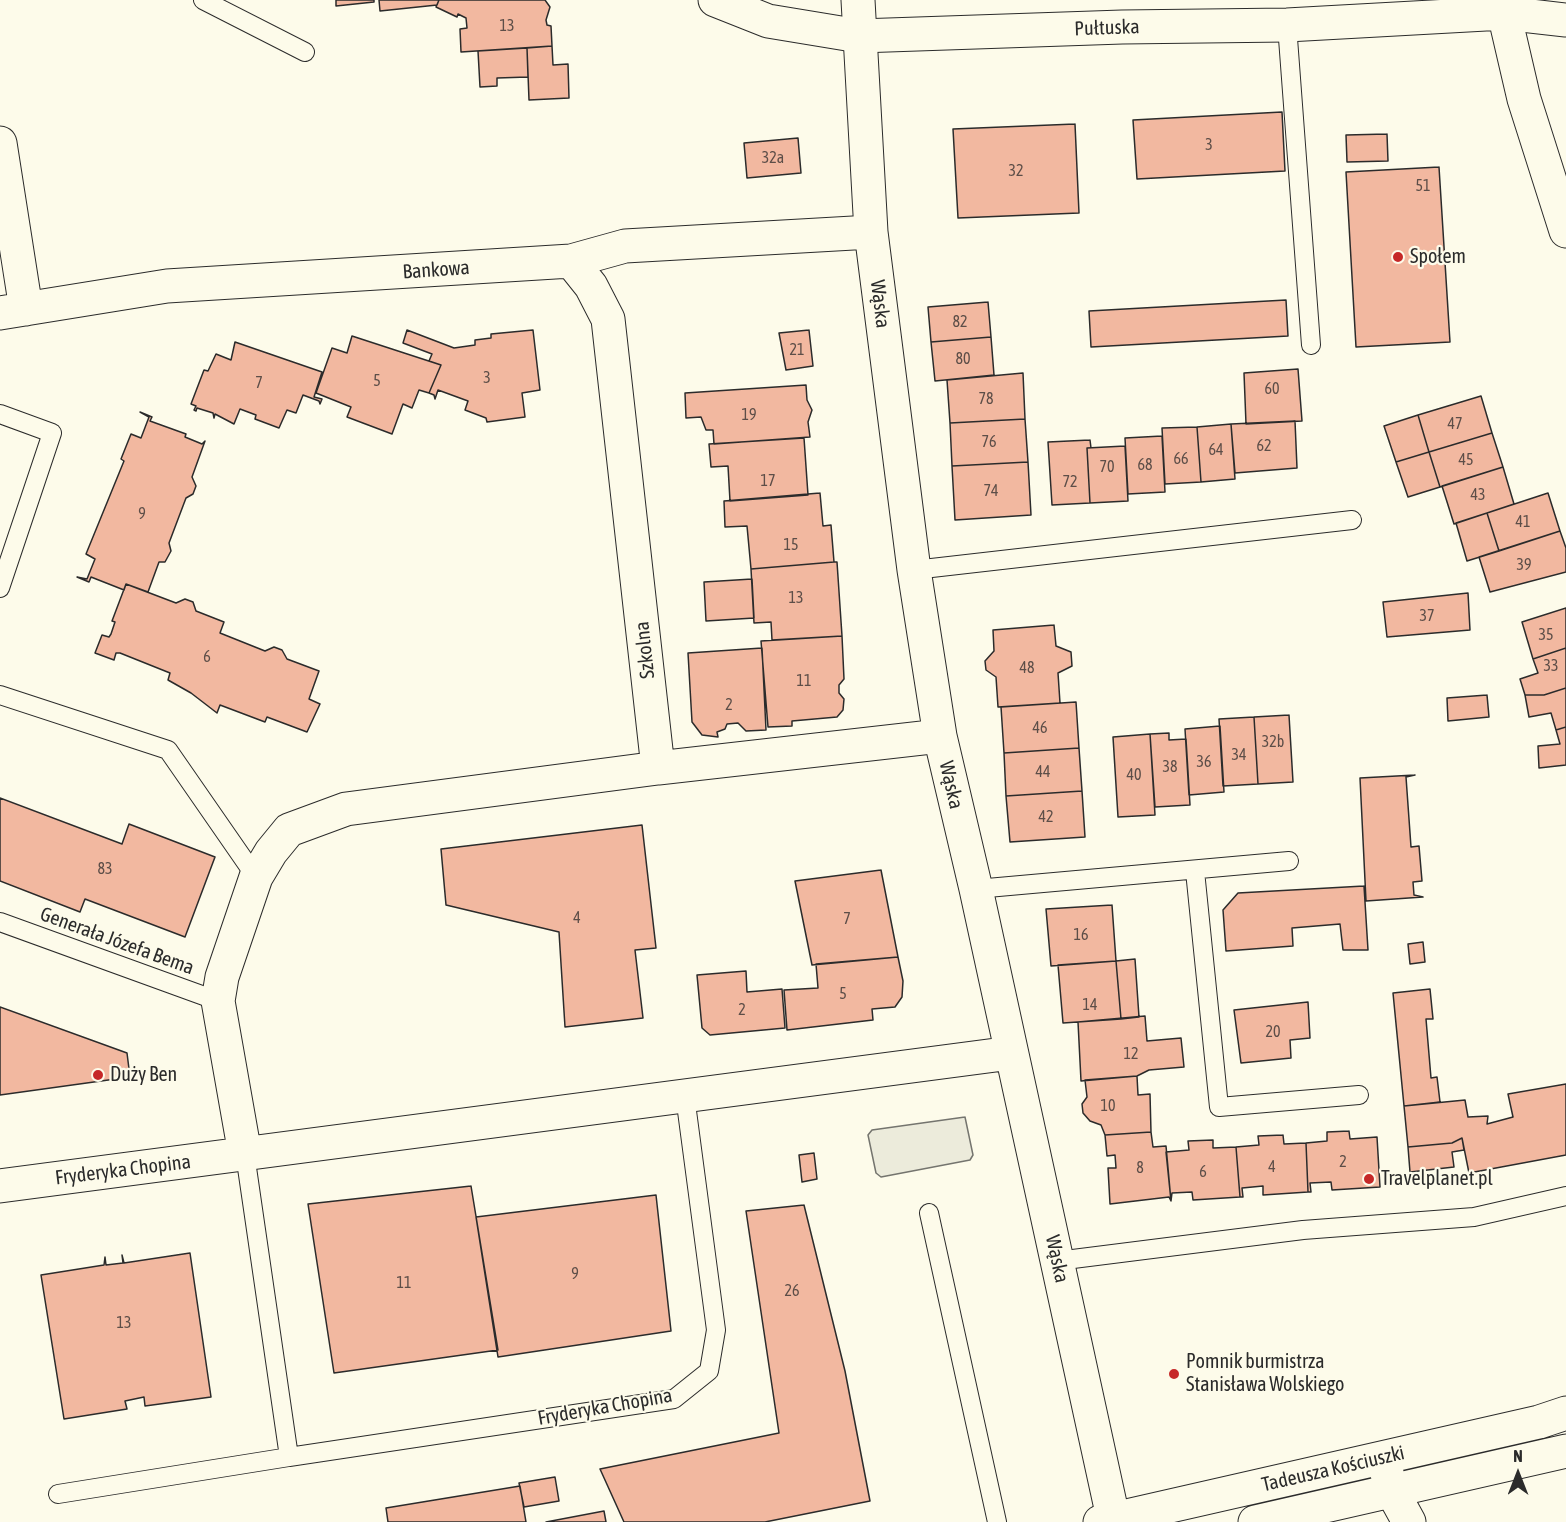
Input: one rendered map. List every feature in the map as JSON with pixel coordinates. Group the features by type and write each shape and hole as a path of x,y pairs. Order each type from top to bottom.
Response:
{"street":[{"name":"Pułtuska","path":"715,0 768,21 860,36 1122,27 1287,25 1503,6 1566,20"},
{"name":"Wąska","path":"858,0 871,232 914,570 940,736 976,889 1057,1261 1109,1521"},
{"path":"1503,6 1524,99 1566,231"},
{"path":"0,143 13,311"},
{"name":"Bankowa","path":"13,311 167,286 571,261 625,246 871,232"},
{"name":"Szkolna","path":"571,261 591,286 608,319 657,768"},
{"path":"245,1154 218,1001 222,977 256,877 271,852 289,830 346,809 657,768 940,736"},
{"name":"Fryderyka Chopina","path":"0,1186 1011,1053"},
{"name":"Tadeusza Kościuszki","path":"1109,1521 1566,1413"},
{"name":"Tadeusza Kościuszki","path":"1255,1522 1566,1451"},
{"path":"1383,1457 1392,1491 1409,1522"}],"lane":[{"path":"203,0 305,52"},
{"path":"1287,25 1311,345"},
{"path":"0,414 52,434 0,588"},
{"path":"914,570 1352,520"},
{"path":"0,695 168,750 256,877"},
{"path":"976,889 1288,861"},
{"path":"1195,871 1219,1107 1359,1095"},
{"name":"Generała Józefa Bema","path":"0,922 218,1001"},
{"name":"Fryderyka Chopina","path":"57,1494 674,1399 709,1371 716,1330 685,1096"},
{"path":"245,1154 289,1457"},
{"path":"1057,1261 1303,1230 1474,1217 1566,1196"},
{"path":"929,1213 997,1522"}],"shaded area":[{"path":"965,1117 973,1155 970,1160 881,1177 876,1173 868,1135 872,1130"}],"building":[{"path":"336,0 374,0 374,2 336,6"},
{"path":"379,0 439,0 437,5 380,11"},
{"path":"439,0 545,0 550,7 546,20 547,25 551,26 552,46 461,52 460,29 467,28 466,18 458,14 457,17 436,7"},
{"path":"552,46 553,65 568,64 569,98 529,100 527,48"},
{"path":"527,48 528,77 497,78 497,86 480,87 478,51"},
{"path":"1282,112 1285,171 1137,179 1133,120"},
{"path":"1075,124 1079,213 958,218 953,129"},
{"path":"1387,134 1388,161 1347,162 1346,135"},
{"path":"798,138 801,173 747,178 744,143"},
{"name":"Społem","path":"1439,167 1450,342 1356,347 1346,172"},
{"path":"1286,300 1288,336 1091,347 1089,311"},
{"path":"988,302 991,337 931,342 928,307"},
{"path":"407,330 454,348 475,345 475,340 491,338 491,334 533,330 540,390 522,393 525,417 487,422 486,418 465,410 468,401 438,390 435,399 434,395 429,393 441,365 429,361 432,354 403,343"},
{"path":"809,330 813,366 786,370 779,333"},
{"path":"352,336 441,365 429,393 419,390 412,408 403,404 392,434 347,417 351,407 316,393 332,348 347,353"},
{"path":"991,337 994,375 935,381 931,342"},
{"path":"235,342 322,372 314,397 322,399 320,404 319,401 303,395 296,413 287,410 279,428 255,419 256,415 240,409 234,424 215,414 214,418 213,413 197,408 196,411 194,410 196,406 191,404 204,370 208,371 216,354 231,360"},
{"path":"1298,369 1302,421 1246,424 1244,373"},
{"path":"1023,373 1025,419 950,423 947,380"},
{"path":"806,385 807,400 812,410 808,422 810,437 714,444 713,430 706,430 701,417 686,418 685,393"},
{"path":"1481,396 1492,433 1429,452 1418,415"},
{"path":"140,412 152,417 150,421 186,434 185,437 202,444 205,441 192,477 196,486 193,494 186,498 169,543 171,551 165,562 159,562 148,592 126,584 124,590 91,577 89,582 77,577 87,579 95,559 86,554 124,461 121,459 131,434 141,438 149,417"},
{"path":"1418,415 1429,452 1396,462 1384,426"},
{"path":"1025,419 1028,462 952,466 950,423"},
{"path":"1295,421 1297,468 1235,473 1231,424"},
{"path":"1231,424 1235,479 1201,482 1197,427"},
{"path":"1197,427 1201,482 1165,484 1162,428"},
{"path":"1492,433 1503,467 1440,487 1429,452"},
{"path":"1162,436 1165,492 1128,494 1125,438"},
{"path":"804,438 808,495 730,501 728,466 711,467 709,444"},
{"path":"1090,440 1091,448 1087,448 1090,503 1052,505 1048,442"},
{"path":"1125,446 1128,501 1090,503 1087,448"},
{"path":"1429,452 1440,487 1408,497 1396,462"},
{"path":"1028,462 1031,515 955,520 952,466"},
{"path":"1503,467 1514,504 1454,524 1442,486"},
{"path":"820,493 823,526 831,525 834,562 751,569 747,526 725,527 724,501"},
{"path":"1548,493 1560,531 1499,551 1487,513"},
{"path":"1487,513 1499,551 1467,561 1456,523"},
{"path":"1560,531 1566,548 1566,572 1490,592 1479,557"},
{"path":"837,562 842,636 772,640 771,622 754,623 751,569"},
{"path":"752,579 754,618 706,621 704,582"},
{"path":"126,584 176,603 185,599 193,602 196,611 224,622 220,633 265,651 274,647 282,650 287,659 319,671 309,699 320,704 307,732 267,717 265,722 220,705 217,713 191,693 168,680 170,673 120,653 116,653 114,660 95,653 102,635 109,637 111,634 115,622 112,621"},
{"path":"1468,593 1470,630 1387,637 1383,602"},
{"path":"1566,608 1566,648 1533,659 1522,622"},
{"path":"1054,625 1056,646 1071,652 1072,666 1058,673 1060,703 998,707 996,677 986,670 985,661 994,651 993,630"},
{"path":"842,636 844,679 839,685 839,693 844,699 843,710 837,717 792,721 792,726 768,727 761,641"},
{"path":"762,648 766,730 746,731 738,723 727,724 725,729 717,732 718,737 702,735 692,722 688,653"},
{"path":"1566,648 1566,688 1544,695 1525,695 1520,679 1538,673 1533,659"},
{"path":"1566,688 1566,727 1556,730 1551,713 1529,717 1525,695 1544,695"},
{"path":"1487,695 1489,717 1448,721 1447,698"},
{"path":"1076,702 1079,748 1004,753 1001,707"},
{"path":"1289,715 1293,782 1258,784 1254,717"},
{"path":"1254,717 1258,784 1223,786 1219,719"},
{"path":"1220,726 1224,792 1189,795 1185,729"},
{"path":"1566,727 1566,765 1539,768 1538,746 1560,744 1556,730"},
{"path":"1169,733 1169,740 1186,739 1190,805 1155,807 1150,734"},
{"path":"1150,734 1155,815 1118,817 1113,737"},
{"path":"1079,748 1082,791 1006,796 1004,753"},
{"path":"1415,775 1406,777 1411,847 1419,846 1422,881 1413,882 1414,895 1423,897 1366,901 1360,778"},
{"path":"1082,791 1085,837 1010,842 1006,796"},
{"path":"0,798 122,844 129,824 215,857 185,937 85,899 80,912 0,881"},
{"path":"642,825 656,948 635,950 643,1018 565,1027 559,932 446,905 441,849"},
{"path":"881,870 898,957 812,965 795,881"},
{"path":"1364,886 1368,950 1343,950 1340,924 1292,928 1293,946 1226,951 1223,910 1238,893"},
{"path":"1112,905 1116,961 1051,966 1046,909"},
{"path":"1423,942 1425,962 1410,964 1408,944"},
{"path":"898,957 903,981 902,997 895,1007 872,1009 873,1020 787,1030 784,990 818,988 816,964"},
{"path":"1135,959 1139,1017 1121,1019 1116,961"},
{"path":"1116,961 1121,1019 1063,1023 1058,965"},
{"path":"746,971 747,992 782,989 785,1028 710,1035 702,1028 697,975"},
{"path":"1430,989 1433,1019 1426,1019 1431,1078 1437,1077 1440,1102 1404,1106 1393,993"},
{"path":"1308,1002 1310,1038 1290,1040 1291,1058 1241,1063 1234,1010"},
{"path":"0,1007 127,1053 130,1077 0,1095"},
{"path":"1145,1016 1147,1041 1181,1038 1184,1067 1149,1070 1137,1076 1081,1081 1078,1022"},
{"path":"1137,1076 1138,1095 1150,1094 1151,1132 1105,1135 1101,1125 1090,1121 1083,1113 1082,1104 1087,1097 1085,1080"},
{"path":"1566,1084 1566,1155 1469,1173 1462,1138 1452,1143 1408,1147 1404,1106 1465,1100 1468,1117 1488,1116 1487,1124 1513,1117 1508,1094"},
{"path":"1349,1131 1350,1139 1377,1137 1380,1187 1332,1190 1331,1182 1310,1183 1311,1192 1308,1192 1306,1143 1327,1141 1327,1132"},
{"path":"1151,1132 1153,1147 1166,1146 1171,1201 1169,1197 1110,1204 1108,1168 1116,1168 1115,1155 1107,1156 1105,1135"},
{"path":"1283,1135 1284,1144 1306,1143 1308,1192 1263,1195 1263,1186 1242,1188 1243,1197 1240,1197 1236,1147 1259,1145 1258,1136"},
{"path":"1462,1138 1464,1150 1452,1152 1454,1167 1410,1172 1408,1147 1452,1143"},
{"path":"1213,1140 1213,1148 1236,1147 1240,1197 1193,1200 1192,1192 1172,1193 1171,1201 1166,1152 1189,1150 1188,1141"},
{"path":"814,1153 817,1179 802,1182 799,1155"},
{"path":"471,1186 498,1350 334,1373 308,1204"},
{"path":"656,1195 671,1331 498,1357 476,1217"},
{"path":"804,1205 845,1371 870,1501 765,1522 624,1522 600,1469 779,1433 746,1211"},
{"path":"190,1253 211,1397 145,1406 144,1397 125,1401 127,1409 64,1419 41,1275 104,1265 105,1257 106,1265 123,1263 122,1255 124,1263"},
{"path":"555,1477 559,1501 524,1507 519,1483"},
{"path":"520,1486 526,1522 388,1522 386,1508"},
{"path":"604,1511 606,1522 546,1522"}],"place":[{"name":"Społem","path":"1398,257"},
{"name":"Duży Ben","path":"98,1075"},
{"name":"Travelplanet.pl","path":"1369,1179"},
{"name":"Pomnik burmistrza Stanisława Wolskiego","path":"1174,1374"}]}
